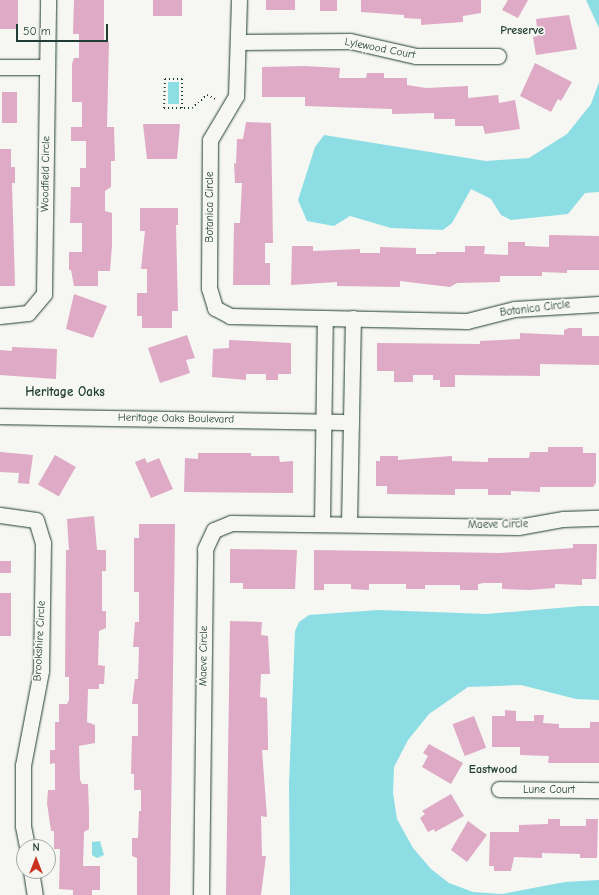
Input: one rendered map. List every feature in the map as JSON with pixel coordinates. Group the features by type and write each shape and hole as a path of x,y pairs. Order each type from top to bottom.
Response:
{"street":[{"name":"Woodfield Circle","path":"0,316 28,313 44,294 48,0"},
{"name":"Botanica Circle","path":"239,0 236,96 210,140 209,288 215,308 230,316 467,321 514,309 599,304"},
{"name":"Lylewood Court","path":"238,42 350,41 416,56 498,56"},
{"path":"0,67 47,67"},
{"path":"322,523 326,368 325,318"},
{"path":"350,524 352,318"},
{"path":"326,368 352,368"},
{"name":"Heritage Oaks Boulevard","path":"0,416 351,422"},
{"path":"324,468 350,469"},
{"name":"Brookshire Circle","path":"0,515 36,520 44,543 41,671 23,765 23,826 25,839"},
{"name":"Maeve Circle","path":"201,895 205,549 214,530 231,523 322,523 518,527 563,519 599,518"},
{"name":"Lune Court","path":"499,789 599,790"},
{"path":"32,879 35,895"}],"path":[{"path":"182,108 182,79 165,78 164,108 182,108 192,108 207,95 216,99"}],"water":[{"path":"586,0 599,0 599,28"},
{"path":"168,82 179,82 179,104 168,104"},
{"path":"599,82 599,192 585,193 568,214 511,220 501,215 491,199 471,189 452,223 443,230 391,228 350,216 334,226 307,221 298,200 315,147 324,135 486,161 529,158 567,134 591,104"},
{"path":"582,606 599,606 599,700 576,699 521,685 468,687 429,714 408,740 394,767 393,793 397,819 413,848 431,869 449,883 473,892 502,894 565,882 599,880 599,895 290,895 289,784 295,631 299,622 309,615 378,610 487,614"},
{"path":"100,841 104,855 97,858 92,855 92,842"}],"building":[{"path":"0,0 18,0 18,29 0,29"},
{"path":"74,0 104,0 104,42 109,42 107,127 114,127 115,161 111,161 111,187 105,191 105,211 112,213 112,245 110,271 98,271 98,286 74,286 71,270 69,270 69,252 82,252 82,223 70,223 71,187 80,187 80,168 86,168 86,141 71,141 71,127 82,127 82,102 72,102 72,64 74,58 79,58 79,34 73,34"},
{"path":"153,0 182,0 182,16 153,16"},
{"path":"266,0 295,0 295,10 266,10"},
{"path":"320,0 337,0 337,11 320,11"},
{"path":"361,0 481,0 481,13 463,16 463,22 421,25 421,19 404,18 404,15 361,12"},
{"path":"508,0 528,0 518,18 502,10"},
{"path":"569,15 577,49 536,55 533,37 538,36 536,19"},
{"path":"535,63 572,82 561,101 558,99 551,112 520,96"},
{"path":"305,66 340,68 339,78 366,78 367,73 384,73 384,78 407,78 407,85 426,88 468,86 468,98 498,95 499,103 515,100 520,129 485,134 483,126 455,126 455,119 434,119 434,113 392,114 392,109 305,106 305,97 262,97 262,67"},
{"path":"2,92 17,92 17,123 2,123"},
{"path":"246,122 271,123 273,243 265,243 265,263 270,263 270,285 233,285 234,223 240,223 242,183 235,183 234,163 236,164 237,139 243,139"},
{"path":"143,124 180,124 177,159 147,159"},
{"path":"0,149 11,149 11,167 15,167 15,183 12,183 15,286 0,286"},
{"path":"140,208 178,208 178,225 176,225 178,311 172,311 172,328 142,328 142,316 137,316 137,293 147,293 147,269 141,269 145,231 140,231"},
{"path":"549,235 599,236 599,270 567,270 567,273 542,272 542,276 500,276 500,282 457,283 450,287 400,281 400,287 337,286 337,282 291,285 292,246 313,246 313,251 360,249 360,253 380,253 380,247 416,248 416,254 436,254 436,252 465,252 465,246 485,246 484,254 508,255 508,242 525,242 525,246 549,247"},
{"path":"74,294 107,306 93,338 66,329"},
{"path":"569,328 582,328 582,336 599,336 599,365 540,364 540,376 455,375 455,387 440,387 440,380 433,380 433,375 413,375 413,382 394,382 394,371 377,371 377,343 480,344 480,341 520,339 520,333 564,335 564,330"},
{"path":"187,335 195,358 186,360 190,373 160,383 148,348"},
{"path":"229,340 291,343 291,374 278,374 278,380 266,380 266,374 246,374 246,380 212,377 213,349 229,348"},
{"path":"12,347 57,349 56,379 0,375 0,350 12,351"},
{"path":"548,447 583,447 583,453 596,453 596,483 593,487 540,487 540,492 511,491 511,495 488,495 488,489 455,489 455,495 387,494 387,486 376,486 376,461 380,461 380,456 398,456 398,460 452,456 452,461 488,462 488,458 529,458 530,452 548,452"},
{"path":"0,452 33,455 29,484 18,483 19,473 0,472"},
{"path":"198,453 251,453 251,456 279,456 280,462 293,461 293,493 184,492 185,458 198,459"},
{"path":"55,455 76,467 59,496 38,484"},
{"path":"145,458 147,463 159,458 173,489 151,498 135,462"},
{"path":"94,516 97,550 106,550 106,571 102,571 102,611 106,611 106,628 99,631 98,665 105,666 104,684 99,684 99,689 88,689 87,722 95,725 95,743 79,746 80,780 82,784 88,784 89,811 89,829 84,832 83,866 100,866 100,890 92,890 92,895 73,895 73,890 59,889 60,849 56,849 56,839 54,839 54,831 51,831 47,803 48,790 55,790 55,763 50,764 50,750 55,750 55,722 59,722 59,704 67,704 69,700 69,677 65,677 66,550 69,550 67,519"},
{"path":"139,524 175,524 170,895 137,895 137,858 132,856 132,838 138,838 139,811 141,811 141,790 134,790 134,774 131,774 132,736 138,736 138,704 132,704 135,679 138,679 139,647 133,647 135,622 139,622 139,592 134,592 134,538 139,538"},
{"path":"573,544 597,544 596,579 582,579 582,585 555,584 555,588 529,590 502,589 502,583 484,583 478,584 478,590 460,590 460,585 425,585 425,589 406,589 406,584 369,584 369,590 351,589 351,584 324,584 324,590 314,590 314,550 500,553 573,548"},
{"path":"230,549 297,550 295,589 243,589 243,583 230,583"},
{"path":"0,561 11,561 11,573 0,573"},
{"path":"0,593 11,593 11,636 0,636"},
{"path":"230,621 262,622 261,635 268,636 270,674 261,674 260,697 267,698 268,740 268,750 262,750 267,817 261,816 262,856 266,856 261,895 226,895"},
{"path":"505,710 516,711 516,721 534,721 534,715 544,715 543,723 559,724 559,728 590,728 590,722 599,722 599,763 548,763 549,756 520,755 520,747 492,747 492,716 505,716"},
{"path":"474,716 486,748 465,756 453,724"},
{"path":"429,744 463,763 451,784 422,767 428,756 423,753"},
{"path":"451,794 464,816 435,832 434,829 428,832 420,818 425,814 422,811"},
{"path":"548,819 560,819 560,826 586,826 586,819 598,819 597,858 580,858 580,854 542,853 542,858 514,857 511,871 494,871 494,866 489,866 490,832 519,832 519,825 548,824"},
{"path":"468,821 487,835 467,862 451,850"}],"district":[{"name":"Preserve","path":"522,31"},
{"name":"Heritage Oaks","path":"65,392"},
{"name":"Eastwood","path":"493,770"}]}
